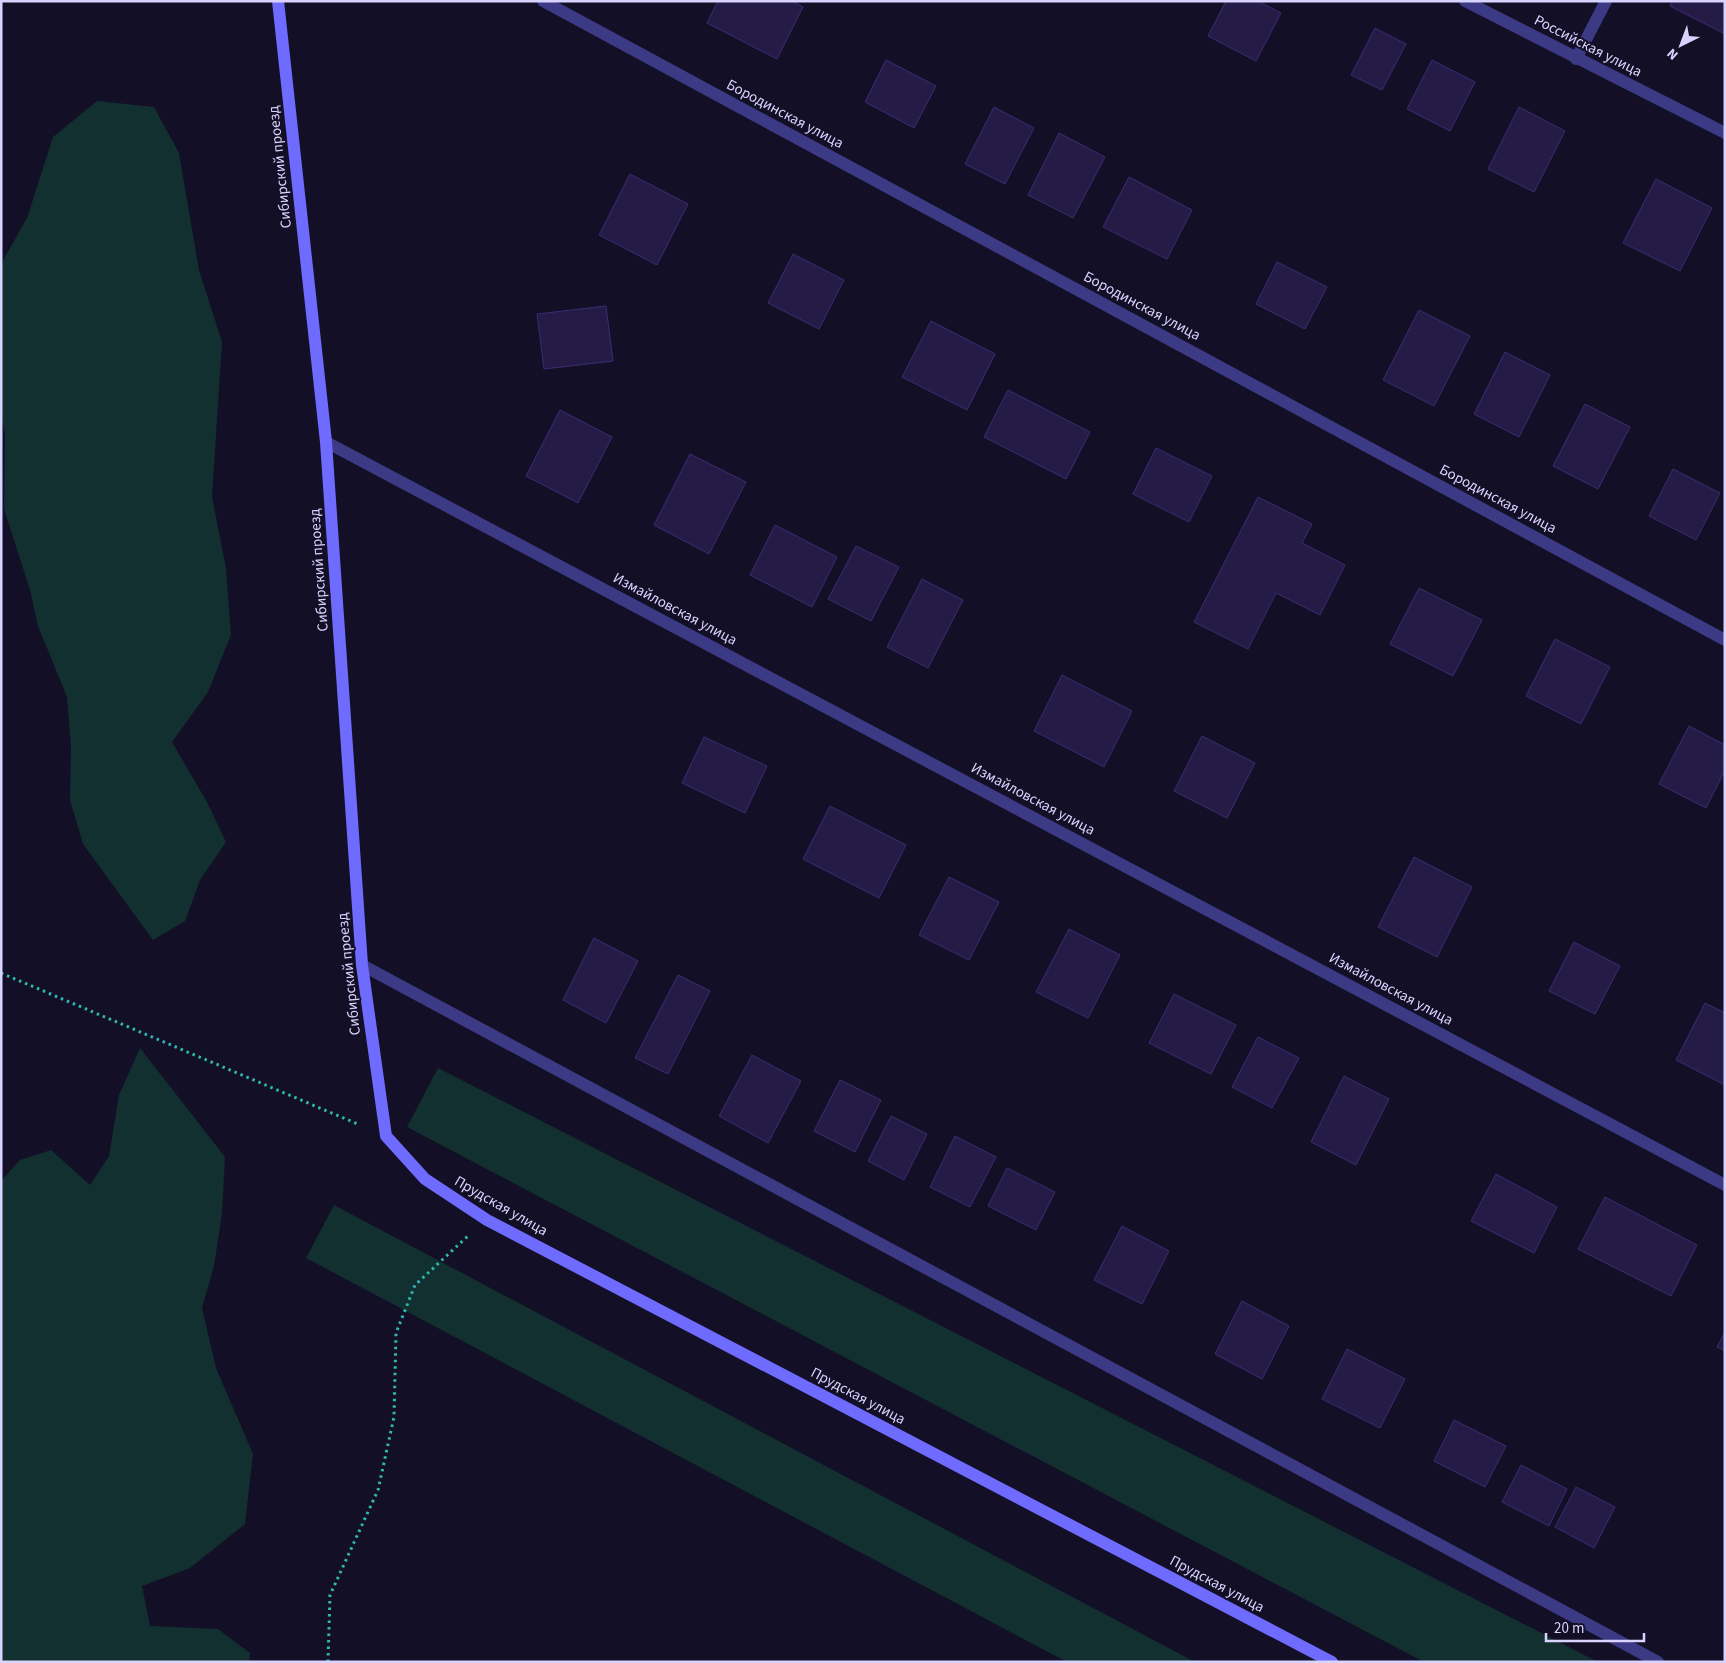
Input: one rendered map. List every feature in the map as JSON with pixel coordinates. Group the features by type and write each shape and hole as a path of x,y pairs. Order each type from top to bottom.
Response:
{"street":[{"name":"Сибирский проезд","path":"278,1 326,442 362,965 386,1136"},
{"name":"Бородинская улица","path":"543,1 1725,640"},
{"name":"Российская улица","path":"1465,1 1725,133"},
{"path":"1576,59 1606,1"},
{"name":"Измайловская улица","path":"326,442 1725,1185"},
{"path":"362,965 1658,1662"},
{"name":"Прудская улица","path":"386,1136 425,1179 486,1220 1332,1662"}],"path":[{"path":"1,973 386,1136"},
{"path":"328,1662 330,1595 378,1490 394,1418 396,1333 414,1284 486,1220"}],"green space":[{"path":"97,101 154,107 179,153 199,270 222,342 212,497 226,568 231,635 208,692 172,742 207,802 226,842 200,880 185,921 153,940 83,844 70,800 71,747 67,697 38,626 30,590 4,509 5,435 1,413 1,264 27,218 53,137"},
{"path":"140,1048 225,1157 222,1213 214,1266 202,1308 216,1368 253,1454 245,1524 190,1568 142,1586 150,1626 218,1629 250,1653 249,1662 1,1662 1,1181 20,1160 51,1150 90,1185 109,1156 119,1095"},
{"path":"438,1068 1598,1662 1424,1662 407,1127"},
{"path":"334,1205 1195,1662 1067,1662 306,1258"}],"building":[{"path":"718,1 792,1 803,7 777,59 707,23"},
{"path":"1226,1 1258,1 1281,13 1256,61 1208,36"},
{"path":"1672,1 1725,1 1725,34 1670,6"},
{"path":"1375,28 1406,44 1382,90 1351,75"},
{"path":"886,60 936,86 914,128 865,102"},
{"path":"1432,60 1475,82 1450,131 1407,109"},
{"path":"994,107 1034,128 1005,184 965,164"},
{"path":"1519,107 1565,131 1534,192 1488,169"},
{"path":"1059,133 1105,157 1073,218 1028,195"},
{"path":"630,174 688,204 657,265 599,235"},
{"path":"1129,177 1192,210 1167,259 1103,227"},
{"path":"1656,179 1712,208 1680,271 1623,243"},
{"path":"793,254 844,280 819,329 768,303"},
{"path":"1277,262 1327,287 1305,329 1256,304"},
{"path":"606,306 613,361 544,369 537,314"},
{"path":"1419,310 1470,336 1434,406 1383,380"},
{"path":"931,321 995,354 967,410 902,377"},
{"path":"1505,352 1550,375 1519,437 1474,414"},
{"path":"1008,390 1090,432 1066,479 984,437"},
{"path":"1585,404 1630,427 1598,489 1553,466"},
{"path":"560,410 612,437 578,503 526,476"},
{"path":"1156,448 1212,476 1189,522 1133,494"},
{"path":"690,454 746,482 709,554 654,525"},
{"path":"1673,469 1720,493 1696,540 1649,516"},
{"path":"1258,497 1312,524 1302,543 1345,565 1320,615 1276,593 1248,649 1194,622"},
{"path":"775,525 837,557 812,607 750,575"},
{"path":"856,546 899,567 871,621 828,599"},
{"path":"922,579 963,600 928,668 887,647"},
{"path":"1419,588 1482,620 1453,676 1390,644"},
{"path":"1555,639 1610,667 1581,724 1526,696"},
{"path":"1062,675 1132,711 1104,767 1034,731"},
{"path":"1689,726 1725,745 1725,770 1706,808 1659,784"},
{"path":"1202,736 1255,763 1227,818 1174,791"},
{"path":"704,737 767,766 745,813 682,783"},
{"path":"830,806 906,845 879,898 803,859"},
{"path":"1414,857 1472,887 1437,957 1378,927"},
{"path":"949,877 999,902 969,960 919,935"},
{"path":"1069,929 1120,955 1088,1018 1036,992"},
{"path":"594,938 638,961 606,1023 563,1000"},
{"path":"1574,942 1620,966 1595,1014 1549,991"},
{"path":"678,975 710,991 668,1074 635,1058"},
{"path":"1174,994 1236,1025 1211,1074 1149,1043"},
{"path":"1705,1003 1725,1013 1725,1085 1676,1060"},
{"path":"1258,1037 1299,1058 1272,1108 1232,1087"},
{"path":"752,1055 801,1081 768,1143 719,1116"},
{"path":"1344,1076 1389,1099 1356,1165 1311,1142"},
{"path":"840,1080 881,1100 855,1152 814,1131"},
{"path":"891,1116 927,1134 904,1180 868,1161"},
{"path":"955,1136 996,1157 970,1207 930,1187"},
{"path":"1007,1168 1055,1192 1036,1230 988,1206"},
{"path":"1496,1174 1557,1207 1534,1253 1471,1221"},
{"path":"1605,1197 1697,1245 1671,1296 1578,1249"},
{"path":"1122,1226 1169,1251 1142,1304 1094,1280"},
{"path":"1242,1301 1289,1326 1262,1379 1215,1354"},
{"path":"1725,1332 1725,1351 1717,1347"},
{"path":"1347,1349 1405,1379 1380,1428 1322,1399"},
{"path":"1454,1420 1506,1446 1485,1487 1434,1461"},
{"path":"1521,1465 1567,1489 1549,1526 1502,1502"},
{"path":"1576,1487 1615,1507 1594,1548 1555,1527"}]}
